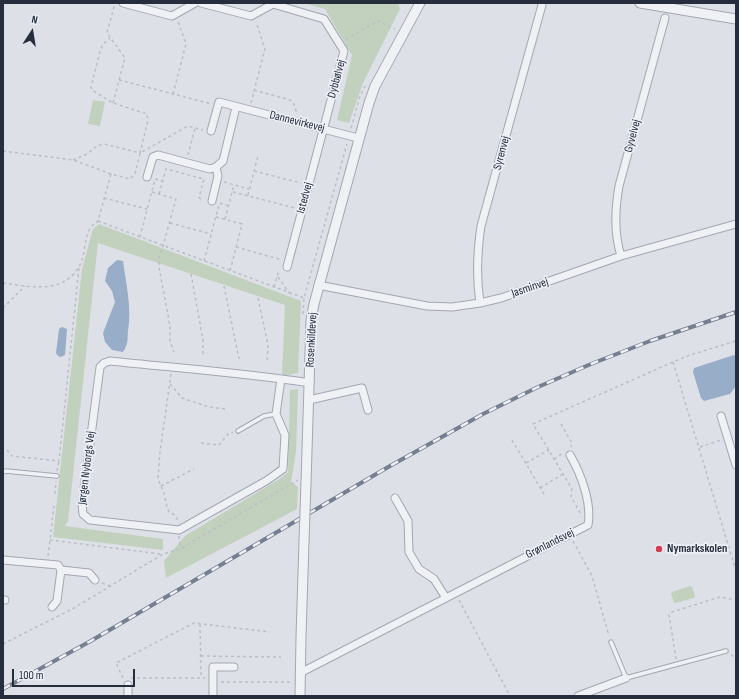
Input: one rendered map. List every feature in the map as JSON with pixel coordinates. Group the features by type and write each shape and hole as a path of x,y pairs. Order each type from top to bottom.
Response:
{"street":[{"path":"122,3 172,16 195,3"},
{"path":"201,3 251,16 254,14"},
{"name":"Rosenkildevej","path":"300,696 304,480 310,383 311,320 318,285 369,103 375,86 420,3"},
{"path":"640,3 736,19"},
{"name":"Dybbølvej","path":"254,14 273,4 324,19 340,43 344,51 323,129"},
{"name":"Syrenvej","path":"480,303 477,271 481,226 542,5"},
{"name":"Gyvelvej","path":"621,256 618,246 616,223 618,193 664,18"},
{"name":"Dannevirkevej","path":"218,106 219,102 358,138"},
{"path":"211,131 218,106"},
{"path":"147,176 153,157 158,156 210,169 216,167 223,161 236,107"},
{"name":"Istedvej","path":"288,264 323,129"},
{"path":"212,201 218,176 216,167"},
{"name":"Jasminvej","path":"318,285 427,306 452,307 480,303 501,298 621,256 736,224"},
{"name":"Jørgen Nyborgs Vej","path":"179,530 90,520 83,514 82,504 100,367 104,363 110,361 310,383"},
{"path":"179,530 266,481 283,469 285,435 276,414 281,380"},
{"path":"309,400 362,388 368,410"},
{"path":"721,416 736,465"},
{"name":"Grønlandsvej","path":"301,678 455,593 588,525 590,516 589,504 578,468 568,453"},
{"path":"395,498 408,521 409,552 419,569 434,579 446,598"},
{"path":"3,560 58,565 61,570 57,601 52,606"},
{"path":"61,570 89,573 95,580"},
{"path":"213,696 214,667 234,667"},
{"path":"578,696 626,678"},
{"path":"128,696 129,681"}],"lane":[{"path":"238,431 264,416 276,414"},
{"path":"3,472 6,471 57,476"},
{"path":"611,642 626,678 726,651"}],"path":[{"path":"113,103 125,58 107,34 115,3"},
{"path":"173,94 186,44 176,14"},
{"path":"249,110 265,49 254,14"},
{"path":"340,43 378,21 396,29"},
{"path":"73,160 104,144 140,153 148,116 147,114 113,103 92,90 91,87 100,51 103,44 110,38"},
{"path":"119,80 218,106"},
{"path":"254,90 290,100 294,104 298,113 295,122"},
{"path":"186,163 195,128"},
{"path":"3,151 73,160 111,174"},
{"path":"247,196 258,156"},
{"path":"159,194 166,169 204,179 199,198 212,201"},
{"path":"254,171 308,185"},
{"path":"140,237 155,179"},
{"path":"217,180 249,189"},
{"path":"225,219 234,185"},
{"path":"152,192 176,199 164,246 159,258 159,267 170,326 170,341 174,352"},
{"path":"233,192 302,210"},
{"path":"104,198 147,209"},
{"path":"204,261 220,203 229,206"},
{"path":"216,217 242,224 230,270"},
{"path":"3,283 36,287 52,286 64,282 73,275 82,262 88,232 92,225 98,221 304,298"},
{"path":"170,223 211,234"},
{"path":"236,248 288,264"},
{"path":"274,287 280,269 288,264"},
{"path":"7,450 12,456 59,461 79,266"},
{"path":"191,274 203,340 203,355"},
{"path":"278,276 289,293"},
{"path":"3,308 25,286"},
{"path":"224,286 239,359"},
{"path":"258,298 268,346 267,362"},
{"path":"580,518 580,513 571,496 572,489 533,424 673,362 736,340"},
{"path":"673,362 736,571"},
{"path":"172,368 160,452 158,479 164,493 169,512 175,515 179,521 179,541 182,548"},
{"path":"170,384 182,398 209,407 226,409"},
{"path":"554,459 568,453 572,443 561,424"},
{"path":"201,443 219,444 228,434 238,431"},
{"path":"699,447 728,438"},
{"path":"512,440 544,494"},
{"path":"526,463 549,450"},
{"path":"161,486 194,469"},
{"path":"540,488 563,474"},
{"path":"3,644 74,608 163,554 182,548 304,480"},
{"path":"48,564 54,506"},
{"path":"570,534 592,576 611,642"},
{"path":"50,540 163,554"},
{"path":"455,593 510,696"},
{"path":"677,664 669,615 672,612 720,597 736,600"},
{"path":"122,678 116,663 194,623 270,632"},
{"path":"200,624 201,678"},
{"path":"726,651 735,657 736,661"},
{"path":"201,656 281,657"},
{"path":"129,681 201,678 213,680 301,678"}],"green space":[{"path":"303,3 398,3 400,9 363,83 349,123 337,120 352,55 325,9"},
{"path":"93,100 105,102 100,126 88,124"},
{"path":"99,224 301,301 298,373 282,376 285,305 98,243 68,521 65,526 163,539 163,550 53,537 82,269 93,229"},
{"path":"298,389 296,452 291,482 298,487 297,509 166,578 164,561 185,536 281,478 288,472 290,390"},
{"path":"690,586 692,587 695,596 694,598 675,603 671,594 672,592"}],"water":[{"path":"117,260 123,261 129,305 127,342 123,352 112,350 105,342 103,333 115,302 112,291 105,281 108,268"},
{"path":"62,327 67,329 65,355 61,357 56,353 59,329"},
{"path":"734,355 736,356 736,386 730,394 704,401 701,398 693,372 694,368"}],"railway":[{"path":"3,689 89,642 390,466 483,414 538,387 591,364 650,341 736,312"}],"place":[{"name":"Nymarkskolen","path":"659,549"}]}
